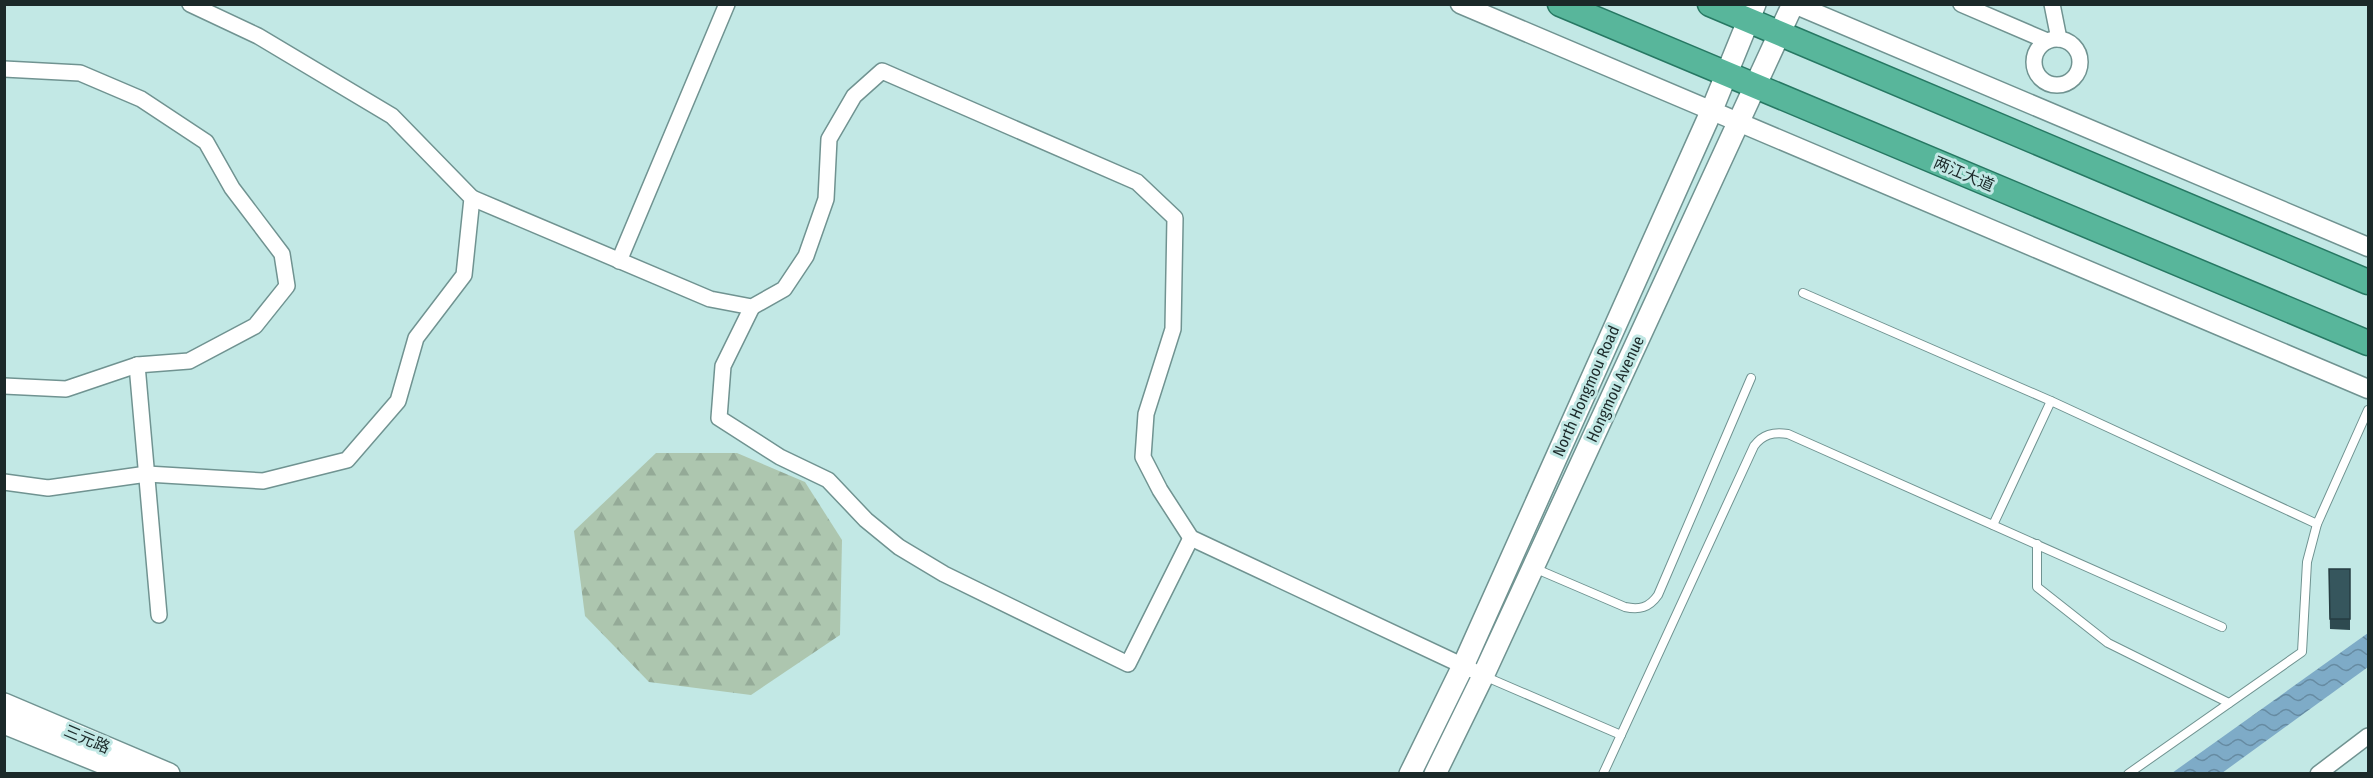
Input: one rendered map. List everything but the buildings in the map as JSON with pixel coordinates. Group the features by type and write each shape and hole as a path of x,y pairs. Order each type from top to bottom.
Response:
{"highway":[{"name":"两江大道","path":"1560,4 2368,343"},
{"path":"1710,4 1751,12 1780,34 2368,282"}],"main road":[{"name":"Hongmou Avenue","path":"1435,774 1483,676 1780,34 1801,6"},
{"name":"North Hongmou Road","path":"1410,774 1463,666 1712,112 1751,12"},
{"name":"三元路","path":"4,704 169,774"},
{"name":"三元路","path":"4,723 130,774"}],"street":[{"path":"190,4 258,36 392,116 472,198 710,299 752,307"},
{"path":"619,261 727,4"},
{"path":"1460,4 2368,389"},
{"path":"1960,4 2053,40 2066,40 2078,51 2080,66 2073,80 2066,84 2051,85 2039,77 2033,62 2038,48 2053,40"},
{"path":"2052,4 2053,40"},
{"path":"1801,6 2368,247"},
{"path":"4,69 80,73 141,99 206,141 232,188 282,254 287,286 255,326 189,361 136,365 66,389 4,386"},
{"path":"1191,538 1128,664 944,574 899,547 866,520 828,480 780,456 719,418 723,366 752,307 784,290 806,256 826,199 829,139 854,96 882,71 1137,182 1175,218 1173,328 1146,414 1143,457 1160,490 1191,538 1483,676"},
{"path":"2041,108 2051,85"},
{"path":"4,482 48,488 147,474 263,481 347,460 398,401 416,338 464,275 472,198"},
{"path":"136,365 159,615"},
{"path":"2318,774 2368,736"}],"lane":[{"path":"1803,293 2050,401 2316,524"},
{"path":"1533,567 1625,607 1640,609 1650,604 1658,595 1751,378"},
{"path":"1993,525 2050,401"},
{"path":"2128,774 2302,652 2307,562 2316,524 2368,410"},
{"path":"1603,774 1754,446 1765,435 1772,433 1788,435 2222,627"},
{"path":"2037,544 2037,587 2108,643 2229,703"},
{"path":"1483,676 1621,735"}],"green space":[{"path":"656,453 737,453 805,482 842,540 840,635 751,695 649,682 585,616 574,531"}],"water":[{"path":"2368,633 2368,667 2222,773 2172,773"}]}
